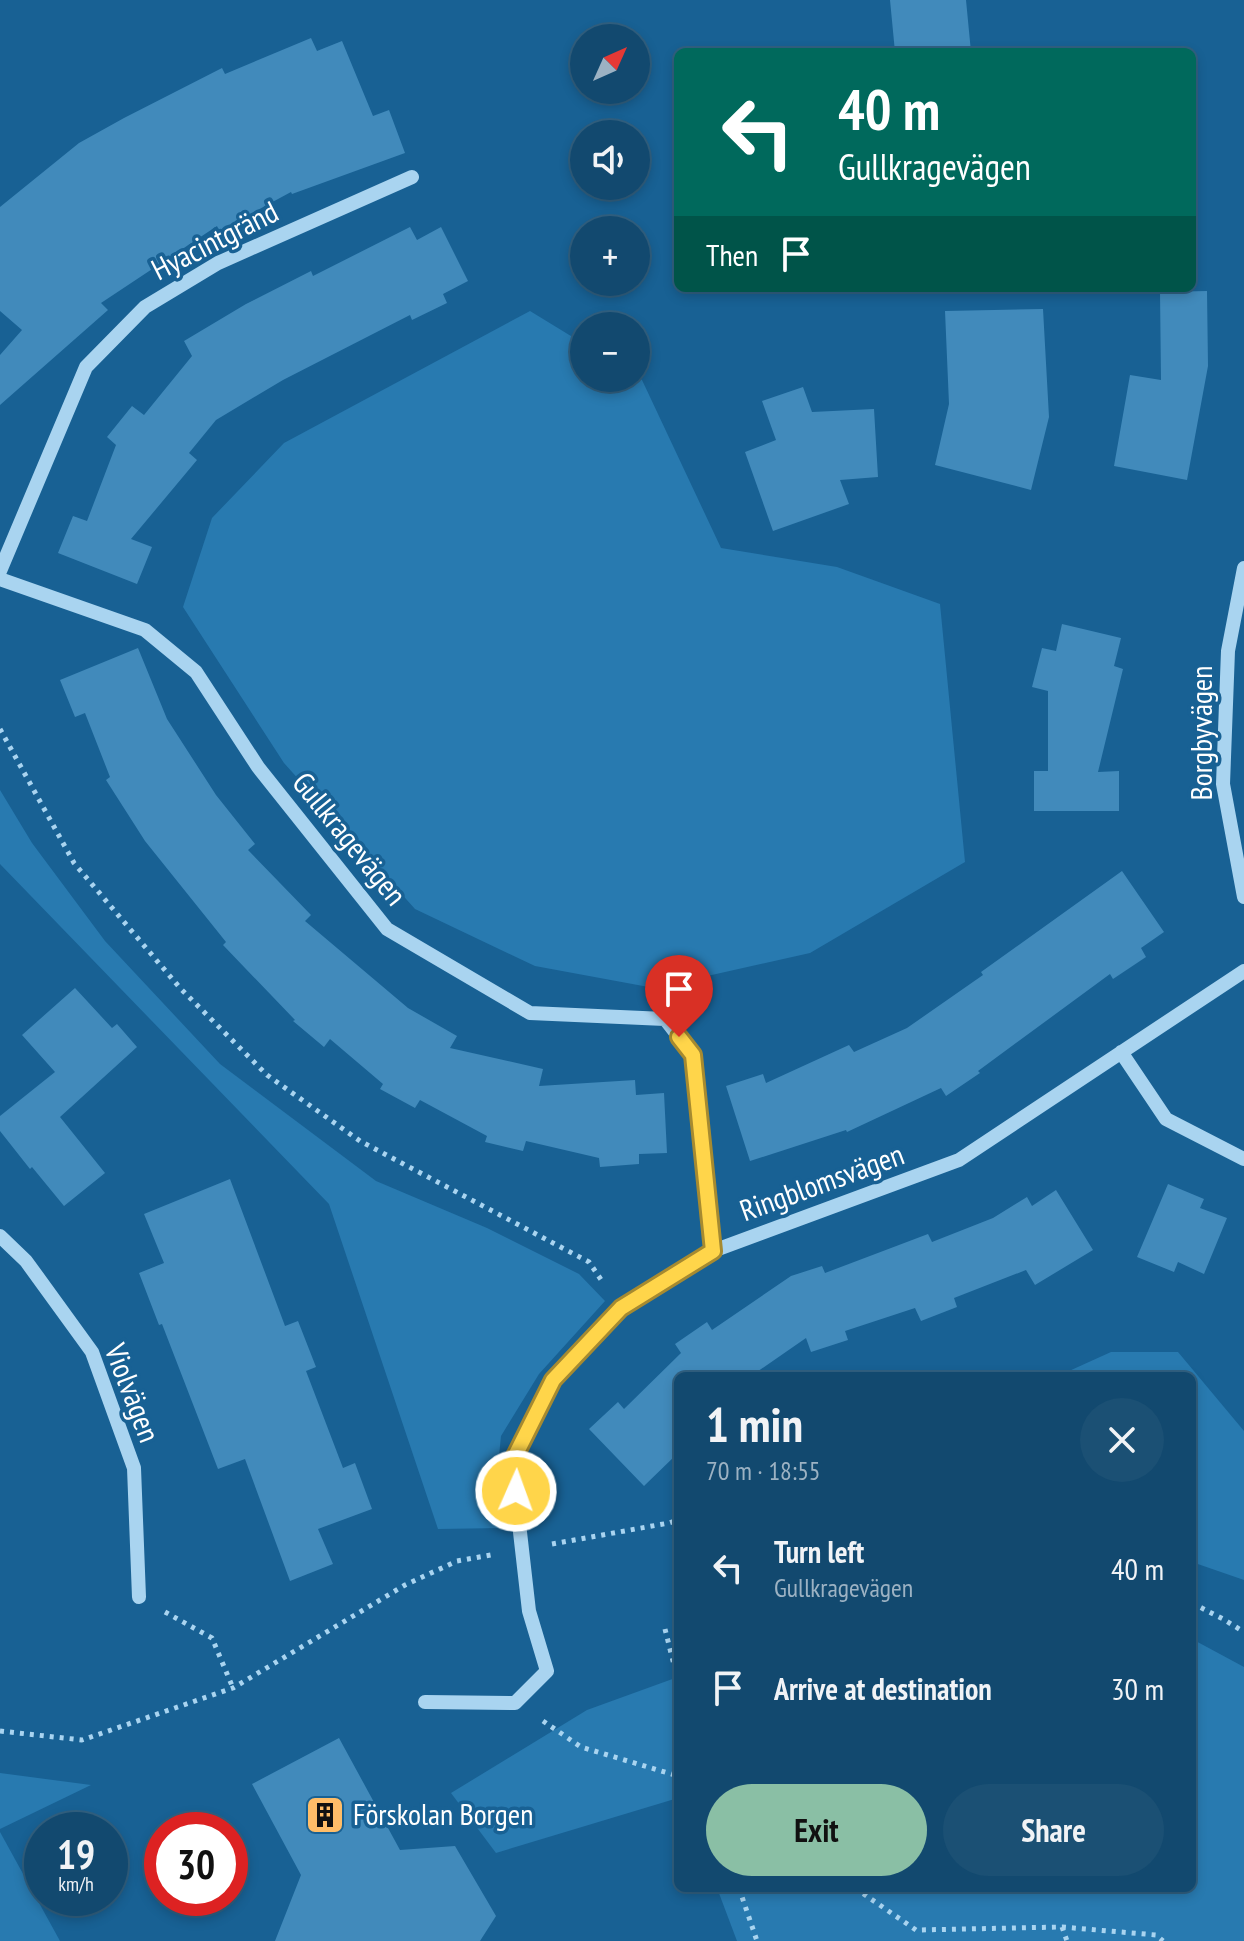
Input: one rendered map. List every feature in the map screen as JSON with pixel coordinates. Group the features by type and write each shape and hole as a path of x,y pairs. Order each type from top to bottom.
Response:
{"street":[{"name":"Hyacintgränd","path":"0,571 86,367 145,307 218,263 412,177"},
{"name":"Borgbyvägen","path":"1244,568 1228,651 1223,784 1244,897"},
{"name":"Gullkragevägen","path":"0,579 145,630 196,672 258,767 387,929 530,1013 665,1019 693,1055 713,1251"},
{"name":"Ringblomsvägen","path":"515,1703 547,1671 529,1611 512,1462 553,1380 621,1308 713,1251 959,1160 1244,971"},
{"path":"1121,1052 1166,1119 1244,1159"},
{"name":"Violvägen","path":"0,1236 26,1261 92,1352 134,1468 139,1597"},
{"path":"425,1702 515,1703"}],"path":[{"path":"0,729 74,863 180,988 267,1075 360,1141 589,1262 621,1308"},
{"path":"0,1731 82,1740 233,1688 405,1585 457,1561 674,1521"},
{"path":"139,1597 212,1638 233,1688"},
{"path":"1196,1605 1244,1632"},
{"path":"665,1629 674,1665"},
{"path":"515,1703 581,1747 674,1775"},
{"path":"740,1892 757,1941"},
{"path":"861,1892 916,1930 1062,1927 1156,1935 1163,1941"},
{"path":"1062,1927 1067,1941"}],"shaded area":[{"path":"530,311 570,335 570,392 648,392 721,548 837,567 940,604 965,862 810,953 654,988 535,966 415,909 284,763 183,607 212,518 284,443"},
{"path":"0,790 32,843 105,941 220,1064 376,1181 487,1228 579,1274 605,1301 539,1374 501,1436 497,1476 502,1528 438,1529 329,1204 0,864"},
{"path":"1111,1352 1178,1352 1195,1372 1067,1372"},
{"path":"1196,1374 1244,1431 1244,1580 1196,1563"},
{"path":"1196,1641 1244,1667 1244,1941 737,1941 719,1892 1196,1892"},
{"path":"674,1678 674,1799 496,1853 451,1793 587,1710"},
{"path":"0,1773 91,1785 35,1812 24,1812 24,1817 0,1829"},
{"path":"0,1832 24,1876 24,1916 46,1916 60,1941 0,1941"}],"building":[{"path":"890,0 966,0 971,48 895,48"},
{"path":"311,38 317,51 342,41 373,116 389,110 405,153 291,192 219,231 217,226 101,303 108,310 0,405 0,355 22,330 0,311 0,207 79,143 124,118 222,68 225,74"},
{"path":"410,227 417,240 441,227 468,281 443,294 447,303 412,320 410,315 283,380 216,420 189,453 197,460 131,539 152,547 137,584 58,553 73,516 87,521 116,445 107,437 132,406 144,415 192,356 184,341 246,304 311,271 313,276"},
{"path":"1207,291 1208,366 1187,480 1114,466 1130,375 1161,380 1160,292"},
{"path":"1043,309 1049,417 1031,490 935,465 949,404 945,311"},
{"path":"803,387 812,412 874,409 878,477 840,480 849,504 773,531 745,452 776,440 762,401"},
{"path":"1062,624 1121,638 1114,666 1123,669 1098,772 1119,771 1119,811 1034,811 1034,771 1048,771 1048,691 1032,687 1042,648 1056,651"},
{"path":"138,648 167,719 216,795 255,844 248,850 311,915 305,921 408,1008 457,1036 450,1048 543,1069 539,1086 635,1080 636,1095 664,1093 667,1153 639,1154 639,1164 600,1167 599,1158 526,1141 523,1151 485,1142 487,1136 420,1100 415,1108 380,1089 383,1084 330,1039 324,1047 293,1021 223,945 226,942 145,841 106,780 110,777 85,713 75,717 60,680"},
{"path":"1122,871 1164,932 1141,948 1146,957 1113,979 1110,974 946,1096 941,1088 847,1132 750,1161 726,1086 763,1074 766,1083 849,1045 854,1052 907,1028"},
{"path":"75,988 112,1028 117,1024 137,1047 60,1117 105,1173 64,1206 0,1131 0,1116 55,1072 22,1035"},
{"path":"230,1179 285,1326 298,1321 316,1367 306,1371 343,1468 355,1463 372,1509 318,1529 333,1564 290,1581 245,1459 218,1469 139,1273 164,1263 144,1214"},
{"path":"1168,1184 1204,1199 1200,1208 1227,1218 1204,1274 1178,1262 1174,1272 1137,1257"},
{"path":"1056,1190 1093,1250 1035,1285 1026,1270 954,1298 957,1307 921,1321 915,1308 845,1331 848,1340 811,1352 806,1338 757,1372 674,1372 674,1457 644,1486 589,1429 618,1402 624,1409 681,1353 675,1344 707,1322 712,1330 791,1276 822,1266 825,1273 928,1234 932,1242 993,1218 1027,1197 1032,1206"},
{"name":"Förskolan Borgen","path":"339,1738 400,1850 455,1846 496,1916 480,1941 275,1941 301,1875 252,1784"}],"place":[{"name":"Förskolan Borgen","path":"325,1815"}],"route":[{"path":"516,1491 512,1462 553,1380 621,1308 713,1251 693,1055 679,1037"}]}
